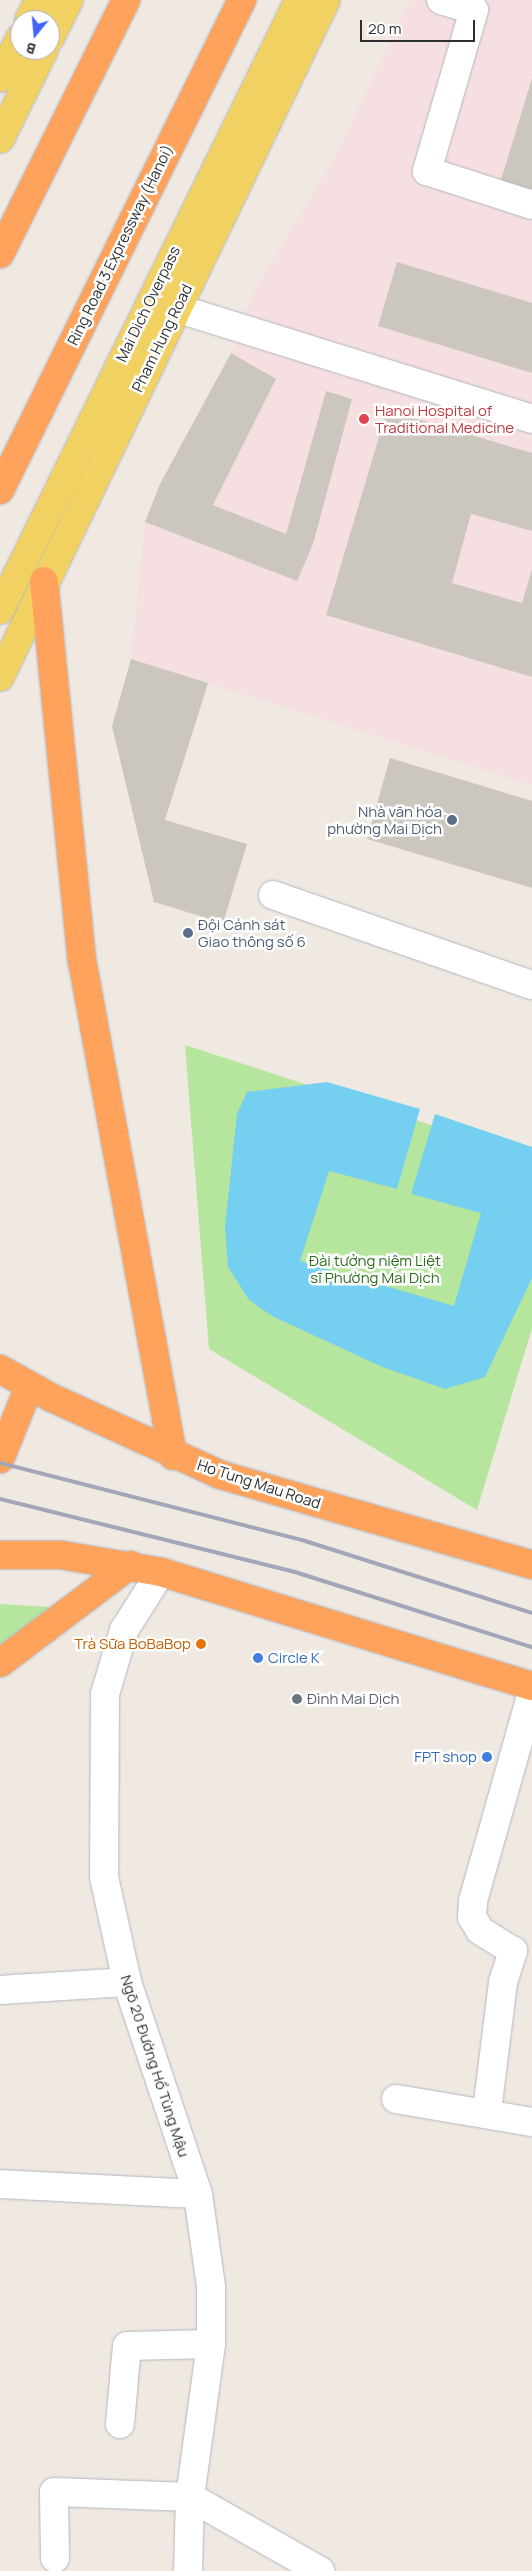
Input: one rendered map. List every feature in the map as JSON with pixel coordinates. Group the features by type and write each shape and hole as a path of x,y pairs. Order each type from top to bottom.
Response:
{"highway":[{"path":"0,254 126,0"},
{"name":"Ring Road 3 Expressway (Hanoi)","path":"0,490 242,0"},
{"path":"44,581 82,960 173,1456"},
{"name":"Ho Tung Mau Road","path":"0,1369 28,1387 173,1456 277,1492 532,1565"},
{"path":"0,1459 28,1387"},
{"path":"0,1554 61,1555 130,1565 161,1572 532,1686"},
{"path":"0,1663 130,1565"}],"main road":[{"path":"60,18 69,0"},
{"name":"Mai Dich Overpass","path":"0,610 299,0"},
{"name":"Pham Hung Road","path":"0,677 44,581 326,0"},
{"path":"0,78 10,58"},
{"path":"0,139 39,60"}],"lane":[{"path":"441,0 474,10 427,171 532,204"},
{"path":"176,308 532,419"},
{"path":"273,895 532,985"},
{"name":"Ngõ 20 Đường Hồ Tùng Mậu","path":"161,1572 124,1630 105,1694 104,1877 127,1982 198,2194 211,2287 211,2344 190,2497 188,2571"},
{"path":"488,2111 503,1982 513,1950 480,1930 472,1917 473,1900 532,1693"},
{"path":"0,1990 127,1982"},
{"path":"396,2099 488,2111 532,2122"},
{"path":"0,2184 198,2194"},
{"path":"120,2424 127,2346 211,2344"},
{"path":"55,2558 54,2492 190,2497 320,2571"}],"shaded area":[{"name":"Hanoi Hospital of Traditional Medicine","path":"410,0 532,0 532,785 131,659 145,522 160,484 231,353 254,290 333,161"}],"green space":[{"name":"Đài tưởng niệm Liệt sĩ Phường Mai Dịch","path":"185,1045 532,1158 532,1328 477,1510 209,1349"},
{"path":"0,1604 50,1607 0,1648"}],"water":[{"path":"327,1082 420,1109 397,1189 329,1171 300,1261 454,1306 481,1213 411,1194 435,1114 532,1147 532,1278 485,1377 445,1389 380,1366 272,1316 249,1300 228,1267 225,1226 237,1114 247,1092"}],"building":[{"path":"532,78 532,189 501,180"},
{"path":"397,262 532,303 532,373 378,326"},
{"path":"231,353 276,379 213,505 286,534 326,391 352,399 313,544 297,581 145,522 160,484"},
{"path":"387,410 532,453 532,531 471,514 452,583 522,603 532,569 532,677 326,615"},
{"path":"131,659 208,683 165,820 247,844 223,923 154,902 112,726"},
{"name":"Nhà văn hóa phường Mai Dịch","path":"390,758 532,801 532,888 367,839"}],"railway":[{"path":"0,1463 302,1540 532,1613"},
{"path":"0,1499 295,1572 532,1647"}],"place":[{"name":"Hanoi Hospital of Traditional Medicine","path":"364,419"},
{"name":"Nhà văn hóa phường Mai Dịch","path":"452,820"},
{"name":"Đội Cảnh sát Giao thông số 6","path":"188,933"},
{"name":"Trà Sữa BoBaBop","path":"201,1644"},
{"name":"Circle K","path":"258,1658"},
{"name":"Đình Mai Dịch","path":"297,1699"},
{"name":"FPT shop","path":"487,1757"}]}
